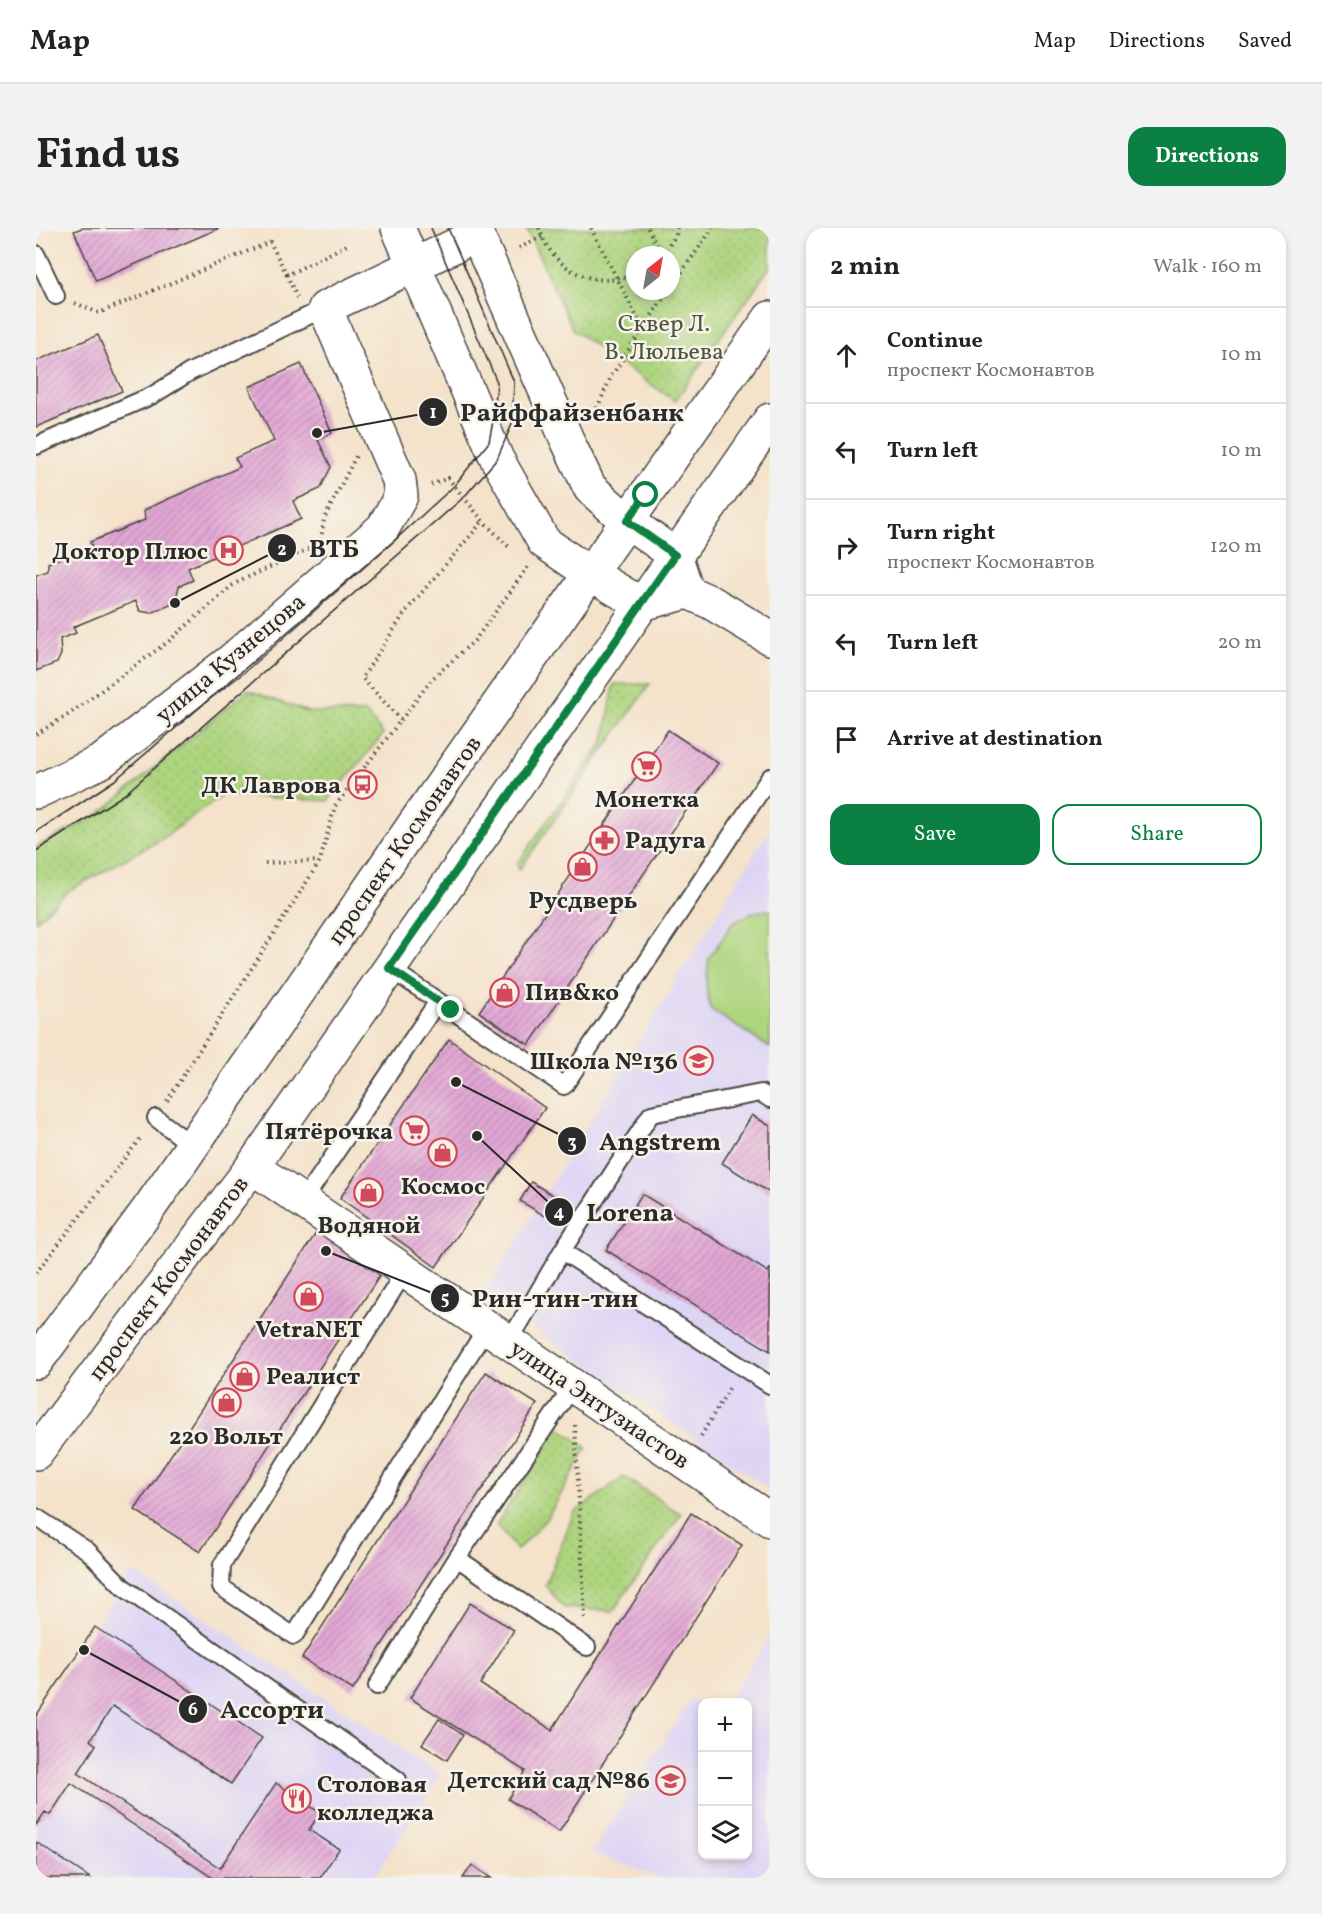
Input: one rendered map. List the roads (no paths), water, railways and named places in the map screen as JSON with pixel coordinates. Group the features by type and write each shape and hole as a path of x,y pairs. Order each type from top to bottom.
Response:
{"main road":[{"path":"399,228 489,442 514,492 544,542 589,573 641,604 688,592 712,603 770,638"},
{"path":"325,308 415,265 476,231 590,488 627,521 675,555 688,592"},
{"name":"улица Кузнецова","path":"36,792 102,761 232,660 383,528 401,496 399,480 325,308"},
{"name":"проспект Космонавтов","path":"36,1362 193,1146 589,573 663,472 770,318"},
{"name":"проспект Космонавтов","path":"36,1453 252,1167 770,420"},
{"name":"улица Энтузиастов","path":"252,1167 770,1520"}],"lane":[{"path":"36,254 56,296"},
{"path":"36,446 153,395 190,372 325,308"},
{"path":"389,968 564,1086 770,777"},
{"path":"303,1201 438,1001"},
{"path":"405,1271 222,1565 221,1587 294,1636 498,1334 562,1251 651,1114 761,1093 770,1099"},
{"path":"156,1118 193,1146"},
{"path":"562,1251 770,1385"},
{"path":"377,1686 457,1558 573,1386"},
{"path":"36,1517 88,1551 123,1587 398,1780"},
{"path":"457,1558 587,1647"}],"tram line":[{"path":"36,832 115,780 396,539 454,486 489,442 497,382 431,228"},
{"path":"36,851 125,794 464,497 497,459 512,424 514,382 448,228"}],"place":[{"name":"Райффайзенбанк","path":"317,433"},
{"name":"Доктор Плюс","path":"229,551"},
{"name":"ВТБ","path":"175,603"},
{"name":"Монетка","path":"647,766"},
{"name":"ДК Лаврова","path":"362,785"},
{"name":"Радуга","path":"604,840"},
{"name":"Русдверь","path":"583,867"},
{"name":"Пив&ко","path":"504,992"},
{"name":"Школа №136","path":"699,1061"},
{"name":"Angstrem","path":"456,1082"},
{"name":"Пятёрочка","path":"414,1131"},
{"name":"Lorena","path":"477,1136"},
{"name":"Космос","path":"443,1153"},
{"name":"Водяной","path":"369,1192"},
{"name":"Рин-тин-тин","path":"326,1251"},
{"name":"VetraNET","path":"309,1296"},
{"name":"Реалист","path":"245,1376"},
{"name":"220 Вольт","path":"226,1403"},
{"name":"Ассорти","path":"84,1650"},
{"name":"Детский сад №86","path":"671,1780"},
{"name":"Столовая колледжа","path":"296,1798"}],"park label":[{"name":"Сквер Л. В. Люльева","path":"664,337"}]}
